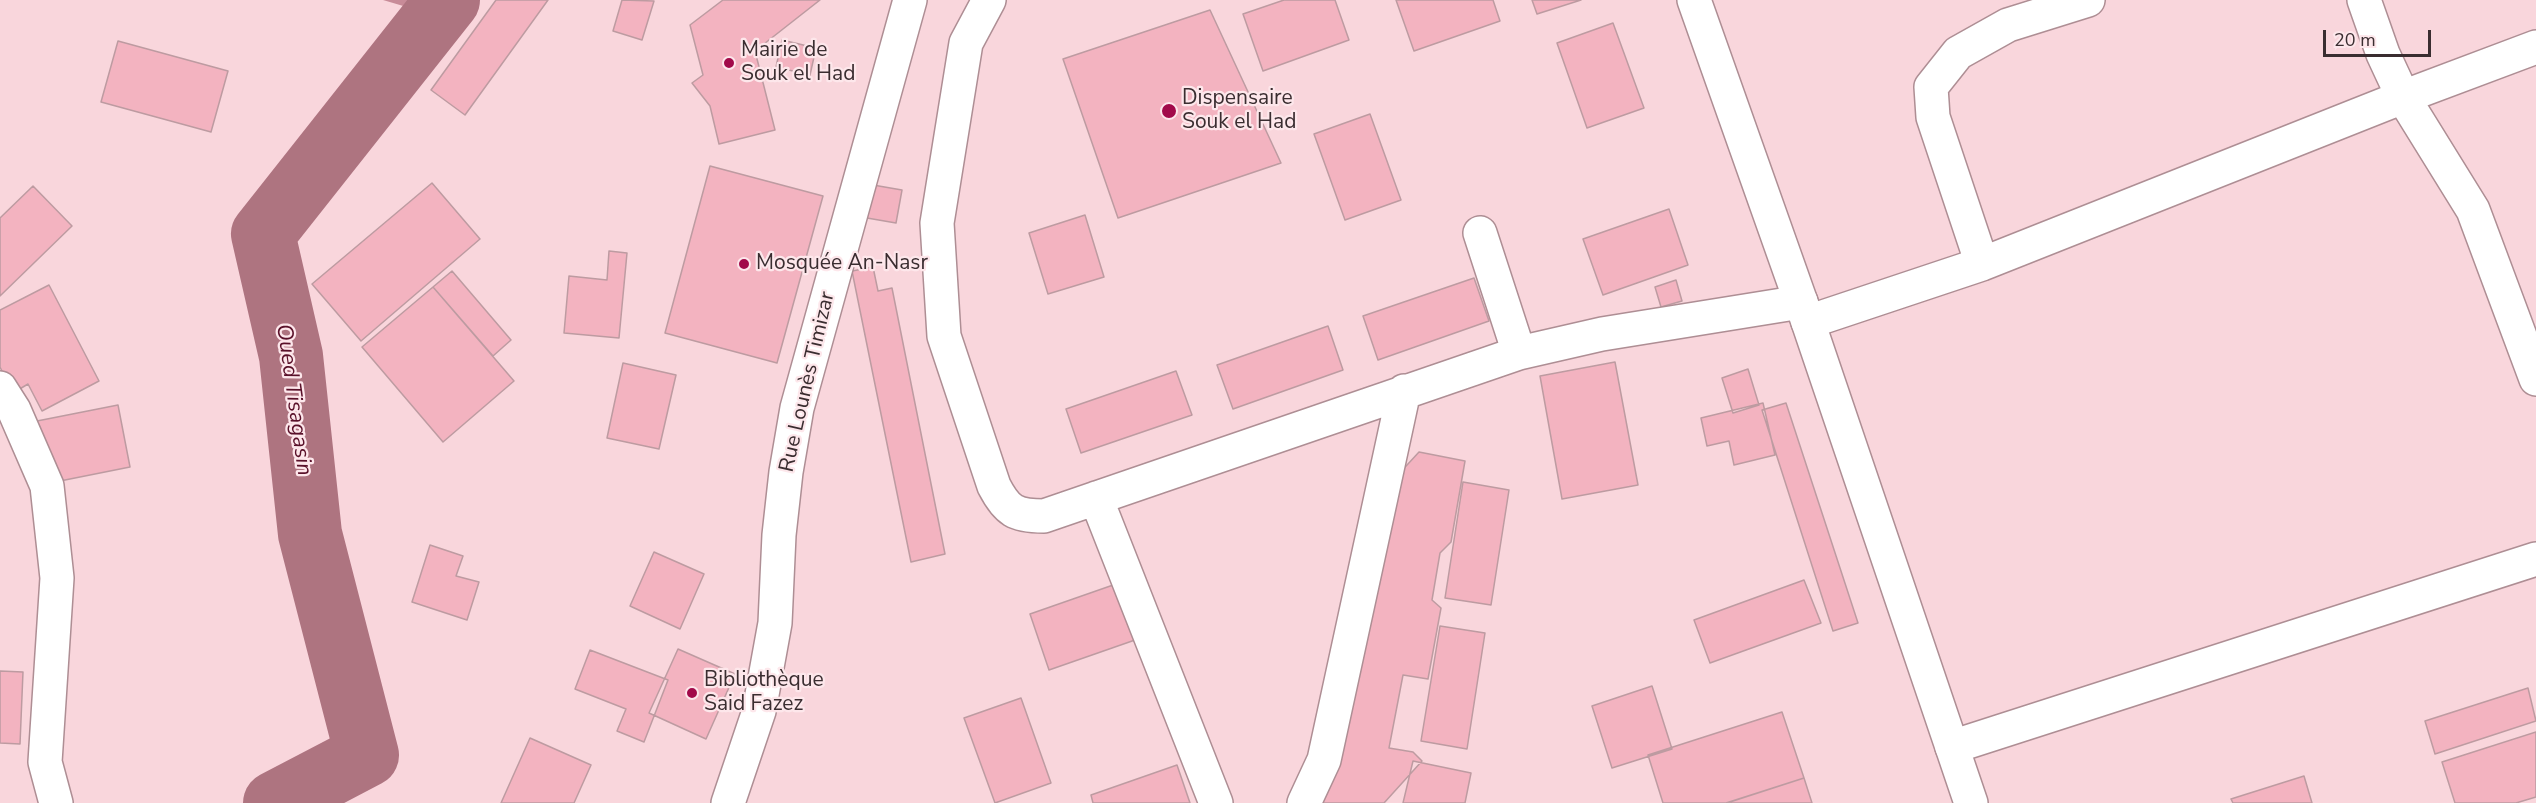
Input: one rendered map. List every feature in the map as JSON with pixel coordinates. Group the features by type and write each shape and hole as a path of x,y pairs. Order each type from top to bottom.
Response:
{"street":[{"name":"Rue Lounès Timizar","path":"728,803 759,711 775,624 779,535 786,472 797,408 910,0"},
{"path":"989,0 966,43 937,223 944,336 994,486 1004,505 1022,516 1044,516 1519,353 1602,334 1805,312 1982,264 2403,97 2536,48"},
{"path":"1694,0 1805,312 1971,803"},
{"path":"1982,264 1933,117 1931,87 1958,53 2008,25 2088,0"},
{"path":"2364,0 2383,54 2403,97 2473,210 2536,379"},
{"path":"1480,233 1519,353"},
{"path":"0,388 14,410 47,486 57,578 45,762 56,803"},
{"path":"1304,803 1324,760 1404,391"},
{"path":"1096,498 1216,803"},
{"path":"1952,747 2536,558"}],"shaded area":[{"path":"383,0 474,0 464,24"}],"building":[{"path":"496,0 548,0 465,115 431,90"},
{"path":"622,0 654,1 642,40 613,31"},
{"name":"Mairie de Souk el Had","path":"723,0 820,0 755,51 775,130 719,144 710,106 692,83 703,75 690,25"},
{"path":"1284,0 1335,0 1349,40 1263,71 1243,14"},
{"path":"1396,0 1493,0 1500,21 1414,51"},
{"path":"1532,0 1581,0 1537,14"},
{"name":"Dispensaire Souk el Had","path":"1210,10 1281,163 1118,218 1063,59"},
{"path":"1613,23 1644,108 1587,128 1557,43"},
{"path":"782,40 816,48 810,75 776,67"},
{"path":"118,41 228,71 211,132 101,102"},
{"path":"1370,114 1401,200 1345,220 1314,134"},
{"name":"Mosquée An-Nasr","path":"710,166 823,196 777,363 665,333"},
{"path":"432,183 480,239 361,341 312,284"},
{"path":"873,185 902,190 896,223 867,218"},
{"path":"33,186 72,226 0,296 0,218"},
{"path":"1669,209 1688,265 1603,295 1583,239"},
{"path":"1085,215 1104,277 1048,294 1029,233"},
{"path":"609,251 627,253 619,338 564,333 569,276 607,280"},
{"path":"873,267 878,291 892,288 945,554 911,562 852,271"},
{"path":"452,271 511,340 493,356 433,287"},
{"path":"1474,278 1489,321 1378,360 1363,316"},
{"path":"1676,280 1682,301 1661,307 1655,287"},
{"path":"49,285 99,381 42,411 28,384 13,393 0,367 0,310"},
{"path":"433,287 514,381 443,442 362,347"},
{"path":"1328,326 1343,370 1233,409 1217,365"},
{"path":"1615,362 1638,485 1562,499 1540,376"},
{"path":"623,363 676,375 659,449 607,438"},
{"path":"1748,369 1759,405 1733,413 1722,378"},
{"path":"1176,371 1192,415 1081,453 1066,409"},
{"path":"1763,403 1775,455 1734,465 1729,441 1707,446 1701,418"},
{"path":"1786,403 1858,623 1833,631 1762,410"},
{"path":"118,405 130,467 50,483 37,421"},
{"path":"1419,452 1465,461 1451,542 1440,553 1432,600 1441,608 1428,679 1403,675 1389,748 1413,752 1422,761 1384,803 1322,803 1384,490"},
{"path":"1463,482 1509,490 1491,605 1445,598"},
{"path":"430,545 463,556 456,576 479,582 467,620 412,602"},
{"path":"654,552 704,574 680,629 630,606"},
{"path":"1804,580 1821,623 1710,663 1694,620"},
{"path":"1116,584 1135,640 1049,670 1030,614"},
{"path":"1440,626 1485,633 1467,749 1421,741"},
{"name":"Bibliothèque Said Fazez","path":"678,649 735,674 706,739 649,713"},
{"path":"590,650 668,680 644,742 617,731 626,709 575,689"},
{"path":"0,671 23,672 20,744 0,743"},
{"path":"1652,686 1672,749 1612,768 1592,706"},
{"path":"2528,688 2536,721 2435,754 2425,721"},
{"path":"1021,698 1051,783 995,803 964,718"},
{"path":"1782,712 1804,778 1726,803 1663,803 1648,755"},
{"path":"2536,732 2536,797 2516,803 2455,803 2442,762"},
{"path":"530,738 591,765 574,803 501,803"},
{"path":"1413,761 1471,773 1465,803 1403,803"},
{"path":"1177,765 1190,803 1093,803 1091,795"},
{"path":"2304,776 2312,803 2233,803 2231,799"},
{"path":"1804,778 1812,803 1727,803"}],"waterway":[{"name":"Oued Tisagasin","path":"275,803 367,755 310,534 291,356 263,234 448,0"}],"place":[{"name":"Mairie de Souk el Had","path":"729,63"},
{"name":"Dispensaire Souk el Had","path":"1169,111"},
{"name":"Mosquée An-Nasr","path":"744,264"},
{"name":"Bibliothèque Said Fazez","path":"692,693"}]}
